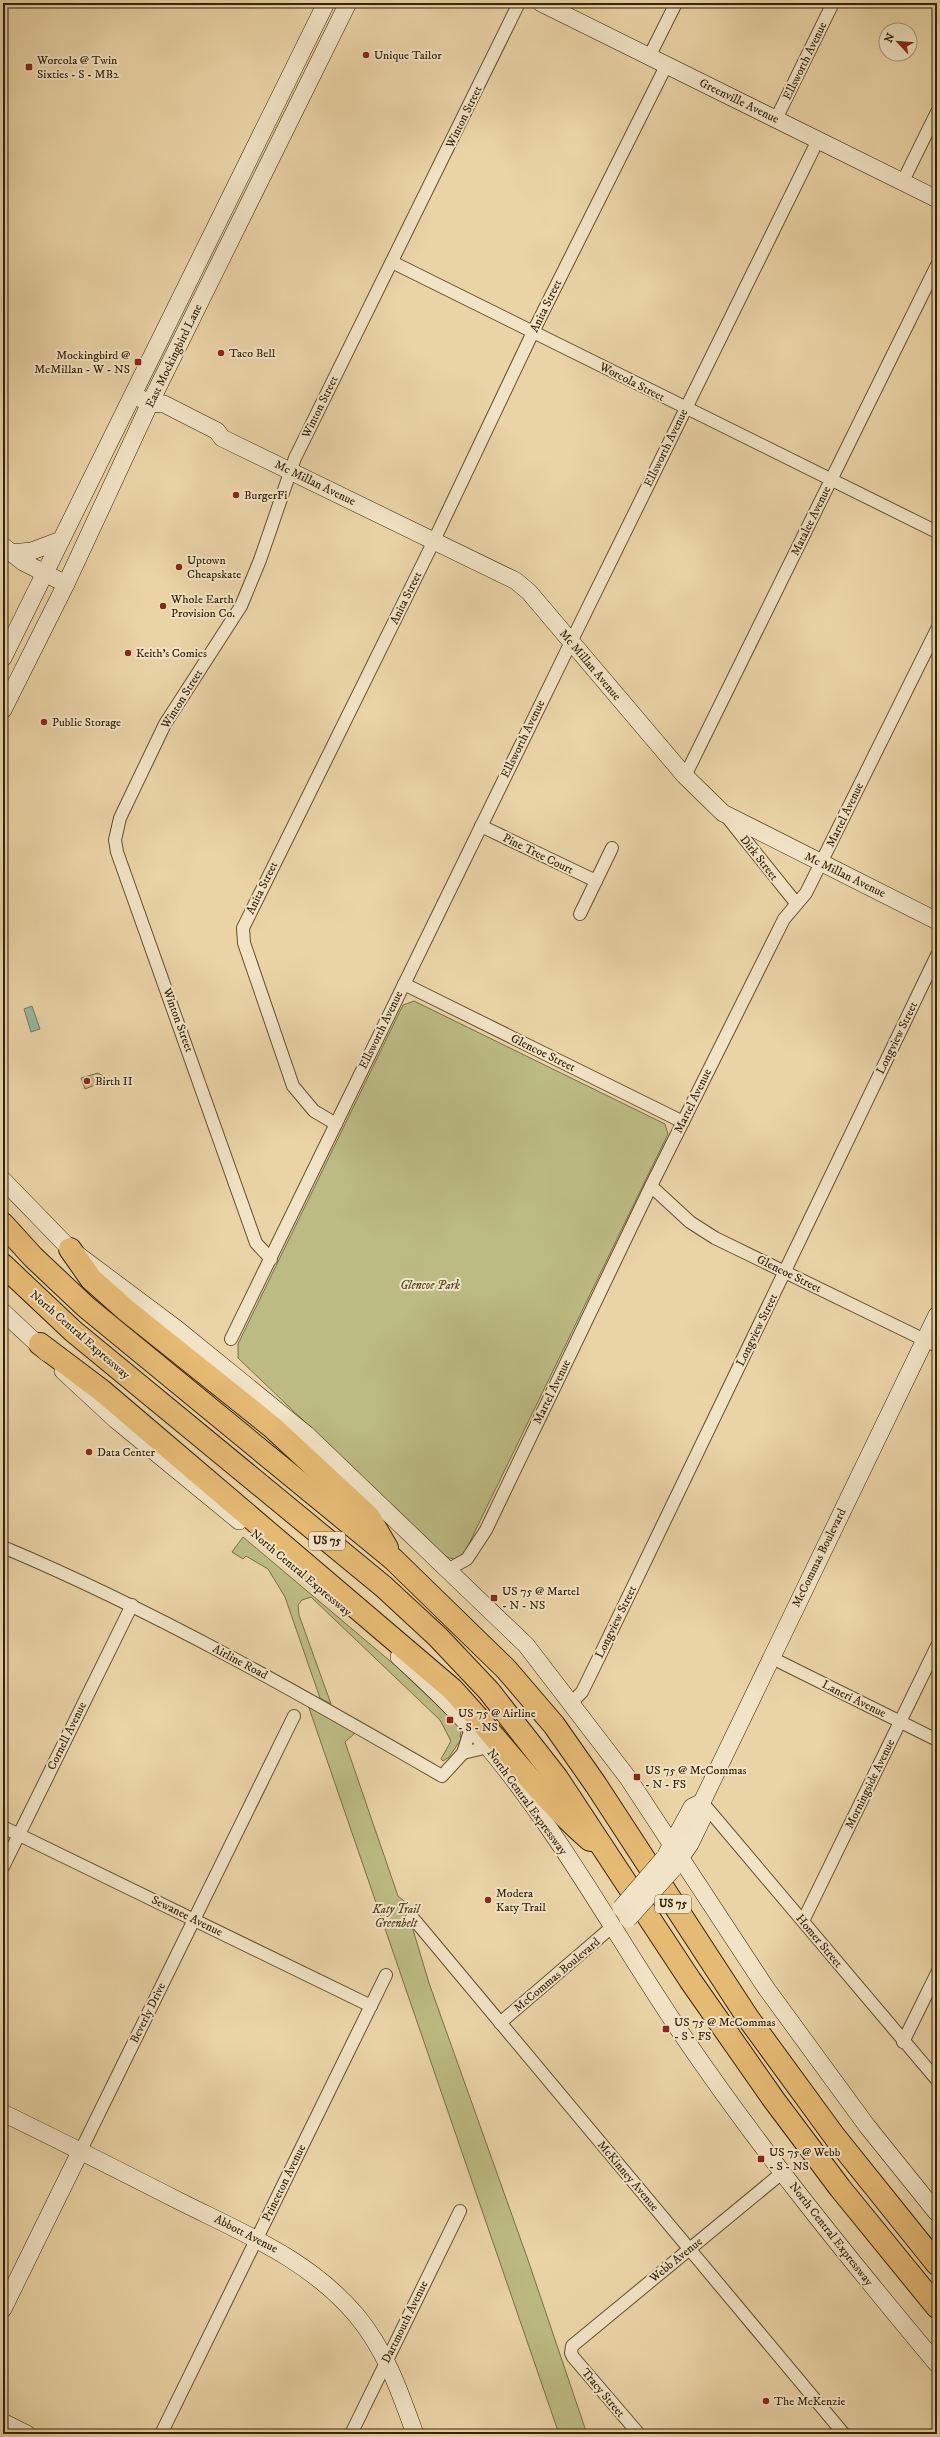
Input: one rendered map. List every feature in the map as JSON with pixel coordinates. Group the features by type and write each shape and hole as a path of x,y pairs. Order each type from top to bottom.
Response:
{"highway":[{"name":"North Central Expressway","path":"3,1224 33,1257 86,1307 393,1559 506,1669 554,1725 596,1785 748,2018 835,2137 937,2264"},
{"path":"70,1249 91,1280 121,1306 272,1427 369,1517 393,1559"},
{"name":"North Central Expressway","path":"3,1265 68,1327 374,1579 438,1637 489,1691 528,1738 564,1788 702,1998 783,2112 864,2218 937,2307"},
{"path":"40,1344 107,1395 452,1689 484,1723 561,1815 609,1856"}],"main road":[{"name":"East Mockingbird Lane","path":"3,658 326,3"},
{"name":"East Mockingbird Lane","path":"3,710 66,584 150,403 348,3"},
{"name":"Greenville Avenue","path":"541,3 937,199"},
{"path":"260,135 279,143"},
{"path":"203,252 221,260"},
{"name":"Mc Millan Avenue","path":"134,395 150,403 164,404 217,431 222,438 516,581 529,592 685,776 723,813 937,921"},
{"path":"82,498 101,507"},
{"path":"7,550 32,551 60,540"},
{"path":"7,550 44,574 66,584"},
{"path":"3,658 24,667"},
{"path":"3,1180 70,1249 177,1329 306,1434 449,1569 526,1645 572,1702 628,1778 672,1858 766,1988 867,2126 937,2213"},
{"name":"North Central Expressway","path":"3,1312 40,1344 75,1383 110,1415 351,1614 405,1662 488,1747 554,1837 621,1918 675,2023 783,2172 863,2275 937,2364"},
{"name":"McCommas Boulevard","path":"621,1918 672,1858 704,1815 702,1802 772,1658 931,1343 937,1315"},
{"name":"Abbott Avenue","path":"3,2113 81,2150 256,2239 304,2266 329,2286 357,2316 387,2360 415,2434"},
{"name":"Beverly Drive","path":"3,2309 81,2150"},
{"path":"3,2422 28,2434"}],"street":[{"name":"Winton Street","path":"271,1259 256,1243 118,852 116,840 120,818 165,724 241,606 296,458 519,3"},
{"path":"649,57 676,3"},
{"name":"Ellsworth Avenue","path":"776,119 833,3"},
{"name":"Anita Street","path":"336,1124 314,1111 293,1086 244,943 242,928 434,541 533,332 666,66"},
{"path":"903,182 937,112"},
{"name":"Ellsworth Avenue","path":"232,1339 481,826 818,140"},
{"name":"Worcola Street","path":"392,262 686,409 937,532"},
{"name":"Matalee Avenue","path":"685,776 937,265"},
{"name":"Martel Avenue","path":"449,1569 466,1559 486,1530 682,1122 784,919 806,893 937,629"},
{"name":"Dirk Street","path":"723,813 796,903"},
{"name":"Pine Tree Court","path":"481,826 596,881"},
{"path":"580,914 612,848"},
{"name":"Longview Street","path":"572,1702 582,1692 937,955"},
{"name":"Glencoe Street","path":"404,984 682,1122"},
{"name":"Glencoe Street","path":"651,1186 701,1230 931,1343"},
{"name":"Airline Road","path":"3,1547 132,1605 316,1703 442,1776 463,1753 471,1728"},
{"name":"Cornell Avenue","path":"3,1867 132,1605"},
{"name":"Morningside Avenue","path":"803,1921 937,1646"},
{"name":"Laneri Avenue","path":"772,1658 937,1740"},
{"name":"Beverly Drive","path":"81,2150 294,1716"},
{"path":"463,1753 488,1747"},
{"name":"Homer Street","path":"702,1802 903,2042 937,2080"},
{"name":"Sewanee Avenue","path":"3,1827 371,2006"},
{"name":"McKinney Avenue","path":"412,1917 844,2434"},
{"name":"McCommas Boulevard","path":"500,2023 621,1918"},
{"path":"903,2042 937,1973"},
{"name":"Princeton Avenue","path":"160,2434 386,1975"},
{"name":"Webb Avenue","path":"571,2350 574,2344 783,2172"},
{"name":"Dartmouth Avenue","path":"351,2434 460,2211"},
{"name":"Tracy Street","path":"571,2350 573,2357 639,2434"}],"green space":[{"name":"Glencoe Park","path":"414,1001 665,1124 668,1134 464,1554 454,1559 446,1557 238,1358 238,1344 403,1005"},
{"path":"98,1073 103,1076 100,1083 85,1089 81,1078"},
{"path":"243,1537 396,1666 457,1724 461,1731 460,1737 462,1738 449,1757 443,1761 441,1759 451,1741 440,1720 311,1597 302,1600 298,1605 299,1615 331,1704 320,1698 285,1597 268,1569 246,1556 243,1559 232,1552"},
{"name":"Katy Trail Greenbelt","path":"308,1705 355,1733 345,1742 398,1896 415,1910 411,1923 429,1983 528,2260 587,2434 559,2434"}],"shaded area":[{"path":"32,1006 40,1029 31,1032 24,1009"}],"place":[{"name":"Unique Tailor","path":"366,55"},
{"name":"Worcola @ Twin Sixties - S - MB2","path":"29,67"},
{"name":"Taco Bell","path":"221,353"},
{"name":"Mockingbird @ McMillan - W - NS","path":"138,362"},
{"name":"BurgerFi","path":"236,495"},
{"name":"Uptown Cheapskate","path":"179,567"},
{"name":"Whole Earth Provision Co.","path":"163,606"},
{"name":"Keith's Comics","path":"128,653"},
{"name":"Public Storage","path":"44,722"},
{"name":"Birth II","path":"87,1081"},
{"name":"Data Center","path":"89,1452"},
{"name":"US 75 @ Martel - N - NS","path":"494,1598"},
{"name":"US 75 @ Airline - S - NS","path":"450,1720"},
{"name":"US 75 @ McCommas - N - FS","path":"637,1777"},
{"name":"Modera Katy Trail","path":"488,1900"},
{"name":"US 75 @ McCommas - S - FS","path":"666,2029"},
{"name":"US 75 @ Webb - S - NS","path":"761,2159"},
{"name":"The McKenzie","path":"766,2401"}]}
